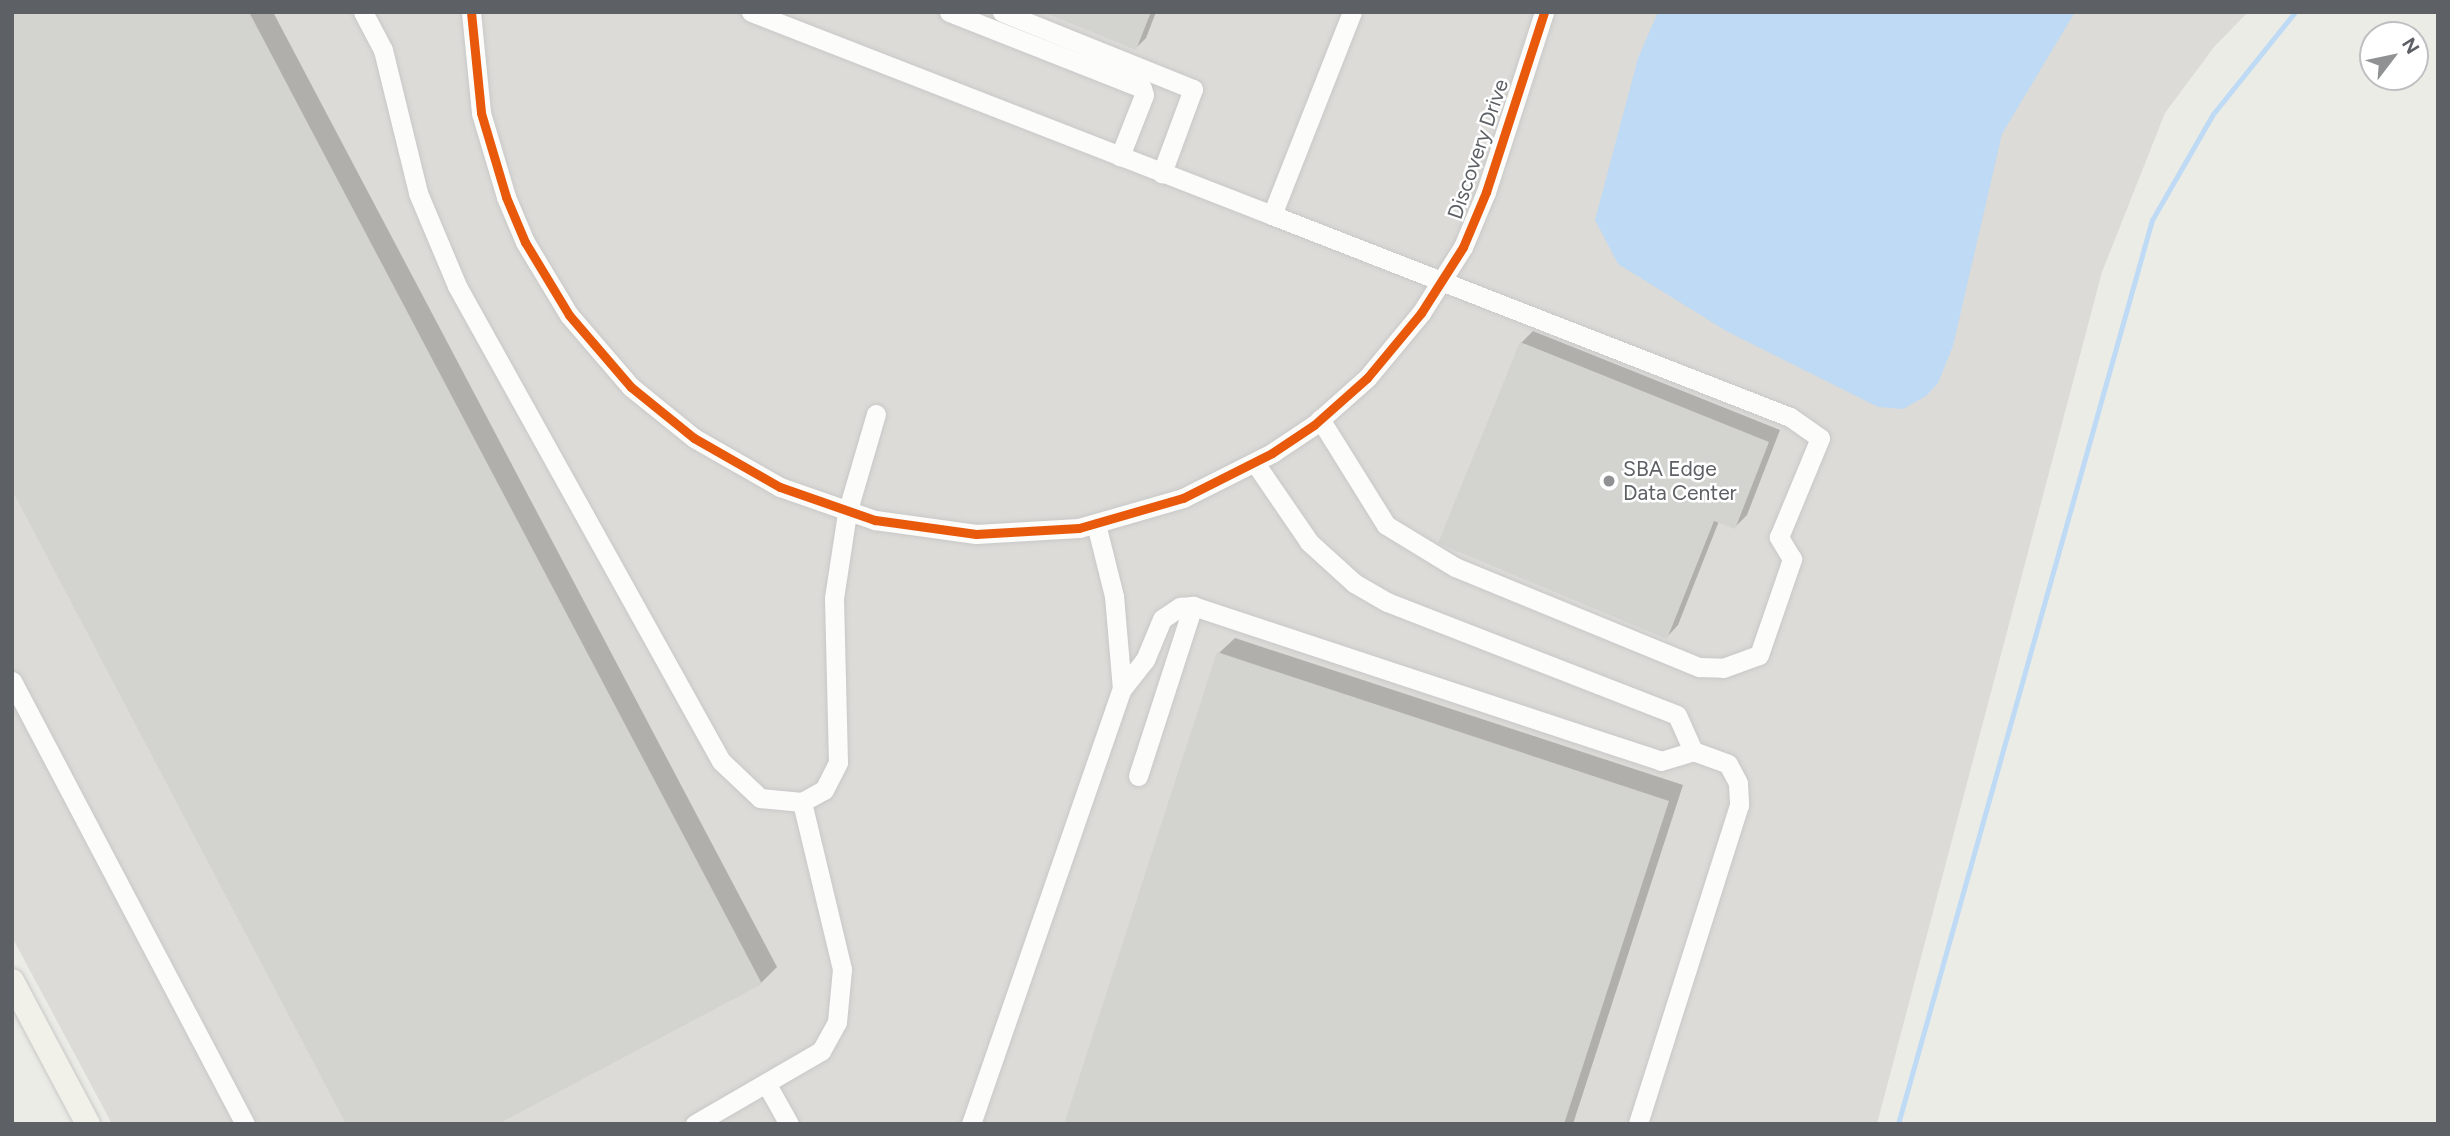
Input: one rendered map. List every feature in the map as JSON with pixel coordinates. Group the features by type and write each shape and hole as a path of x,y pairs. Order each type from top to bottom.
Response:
{"main road":[{"path":"12,981 88,1124"}],"street":[{"path":"363,12 383,50 418,193 457,286 721,761 760,798 802,802 824,790 838,762 834,598 847,513 876,414"},
{"name":"Discovery Drive","path":"471,12 481,113 498,173 525,242 569,315 631,387 694,438 780,487 847,513 976,534 1096,524 1183,498 1255,463 1320,419 1396,347 1441,283 1486,192 1544,12"},
{"path":"751,12 1790,417 1820,438 1779,537 1792,559 1759,655 1723,668 1699,667 1455,567 1386,525 1320,419"},
{"path":"949,12 1142,88 1144,95 1120,156"},
{"path":"1002,12 1193,89 1161,173"},
{"path":"1272,215 1352,12"},
{"path":"1255,463 1309,542 1354,583 1387,602 1677,715 1693,751"},
{"path":"1096,524 1114,596 1122,689"},
{"path":"1138,776 1193,606"},
{"path":"971,1124 1122,689 1145,660 1162,619 1180,607 1193,606 1661,761 1693,751 1728,764 1738,783 1739,805 1638,1124"},
{"path":"12,681 245,1124"},
{"path":"695,1124 821,1051 837,1022 842,969 802,802"},
{"path":"766,1083 789,1124"}],"shaded area":[{"path":"12,12 2248,12 2214,47 2165,113 2102,272 1877,1124 112,1124 12,937"}],"water":[{"path":"1658,12 2075,12 2002,134 1953,346 1938,383 1926,396 1903,409 1878,407 1728,332 1618,264 1595,220 1638,58"}],"building":[{"path":"12,12 249,12 762,984 498,1124 346,1124 12,490"},
{"path":"1043,12 1151,12 1136,50"},
{"name":"SBA Edge Data Center","path":"1520,342 1769,442 1735,529 1714,521 1667,639 1438,543"},
{"path":"1217,652 1669,801 1564,1124 1064,1124"}],"waterway":[{"path":"1898,1124 2152,220 2213,114 2295,12"}],"cycle path":[{"path":"471,12 481,113 506,197 525,242 569,315 631,387 694,438 780,487 875,520 976,534 1079,528 1183,498 1272,453 1314,425 1367,378 1421,313 1463,247 1486,192 1544,12"}],"place":[{"name":"SBA Edge Data Center","path":"1609,481"}]}
